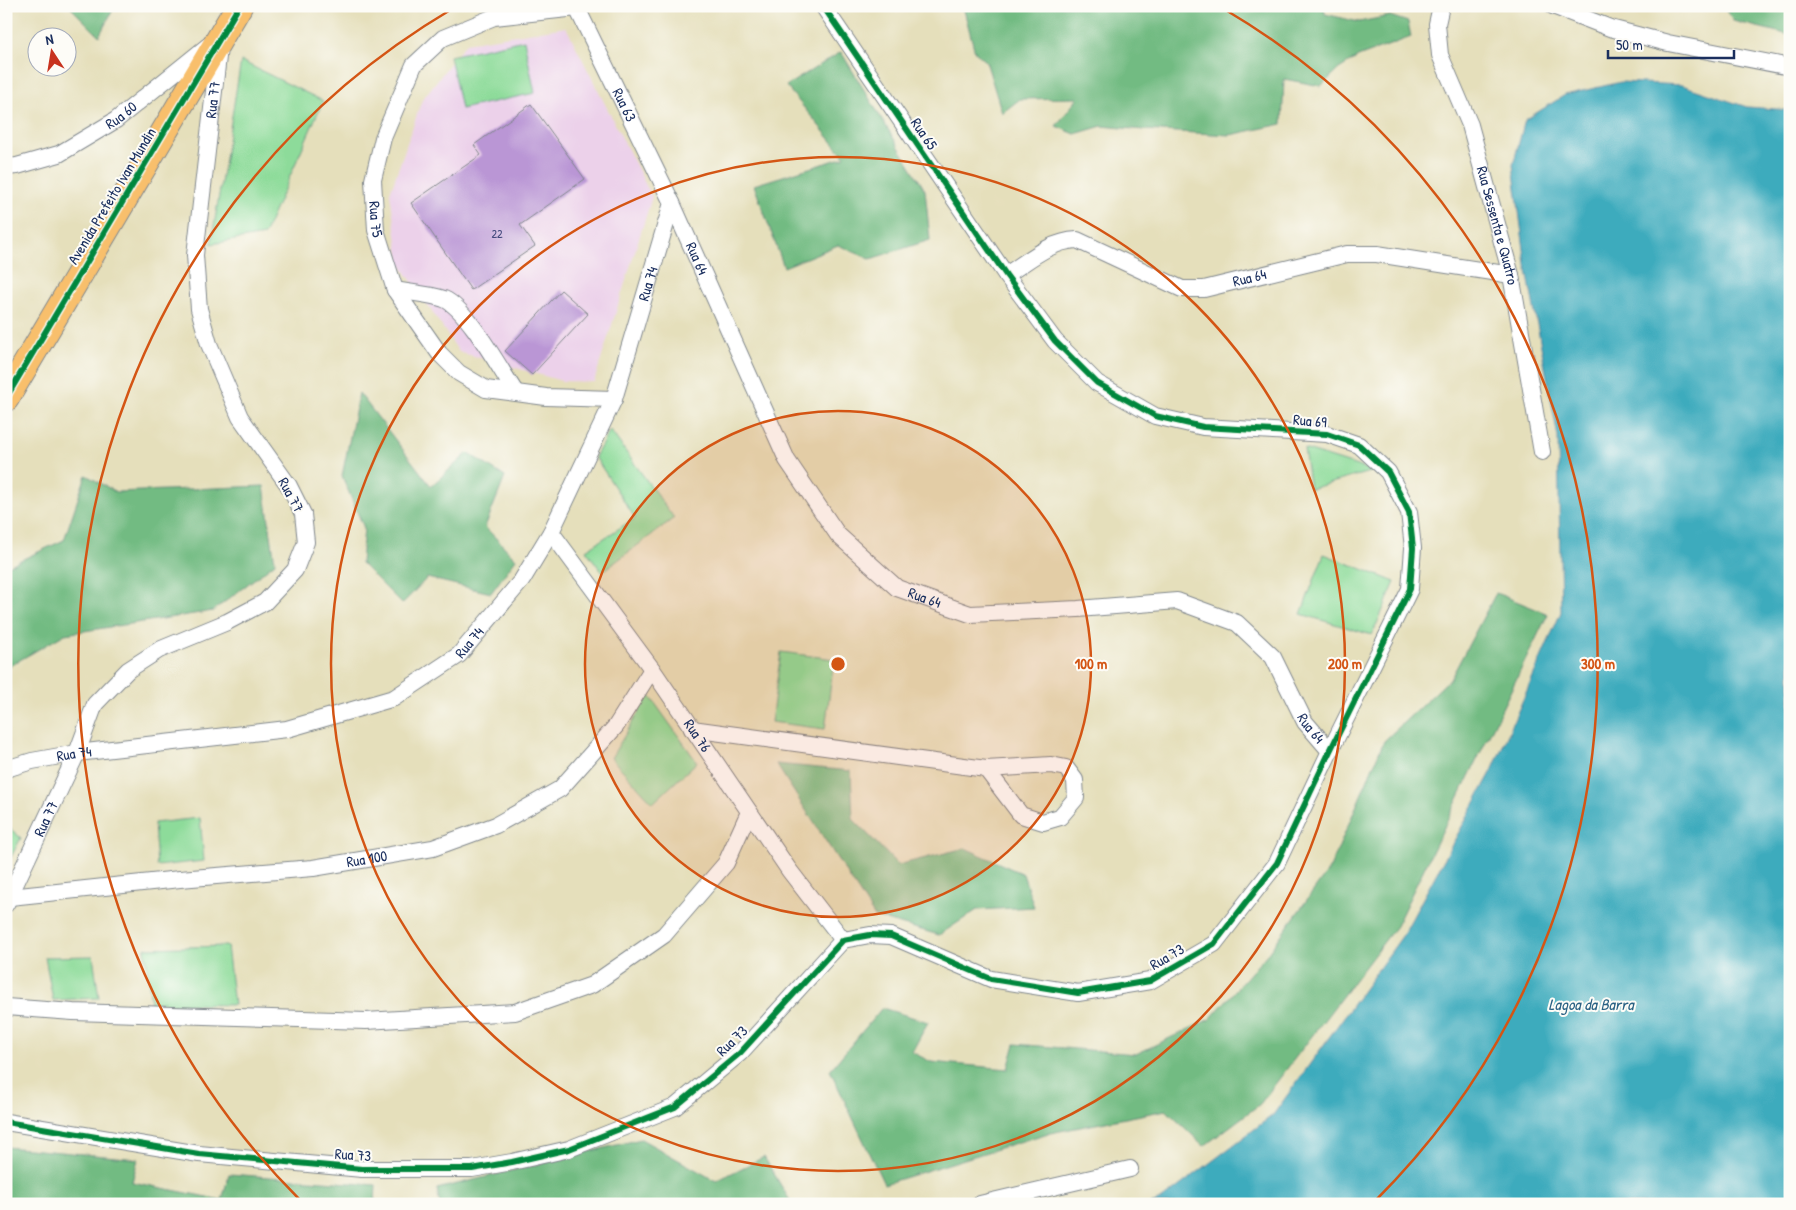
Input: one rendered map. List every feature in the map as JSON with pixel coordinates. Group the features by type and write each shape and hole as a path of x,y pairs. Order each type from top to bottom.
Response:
{"main road":[{"name":"Avenida Prefeito Ivan Mundin","path":"6,398 239,6"}],"street":[{"name":"Rua 65","path":"824,6 1006,275"},
{"name":"Rua Sessenta e Quatro","path":"1441,6 1438,24 1440,55 1470,125 1511,275 1542,452"},
{"path":"1554,6 1610,28 1668,43 1790,66"},
{"name":"Rua 63","path":"576,7 672,204"},
{"name":"Rua 75","path":"576,7 494,17 443,38 414,65 384,138 373,180 376,230 395,290 439,353 459,373 486,389 546,397 614,399"},
{"name":"Rua 60","path":"6,167 17,166 59,154 108,125 221,36"},
{"name":"Rua 77","path":"8,901 76,753 95,704 128,670 159,650 227,622 265,602 295,570 306,542 304,514 288,486 240,417 209,344 200,309 195,255 221,36"},
{"name":"Rua 64","path":"672,204 787,460 838,535 896,588 970,614 1078,609 1177,601 1237,623 1274,657 1305,722 1330,751"},
{"name":"Rua 74","path":"6,769 32,761 76,753 287,729 394,698 459,655 522,580 551,532 614,399 672,204"},
{"name":"Rua 64","path":"1006,275 1050,246 1064,241 1077,240 1182,288 1204,289 1347,254 1377,254 1511,275"},
{"name":"Rua 69","path":"1006,275 1054,341 1097,383 1155,416 1203,427 1327,434 1359,445 1388,472 1409,512 1413,548 1410,589 1330,751"},
{"path":"395,290 444,299 456,306 470,322 516,393"},
{"name":"Rua 76","path":"551,532 652,669 789,870 843,940"},
{"name":"Rua 100","path":"8,901 180,879 313,868 433,848 496,825 560,789 616,726 652,669"},
{"path":"692,729 986,769 1051,765 1066,768 1076,780 1076,798 1060,816 1043,822 1021,815 986,769"},
{"name":"Rua 73","path":"6,1122 199,1154 362,1169 472,1169 568,1149 675,1107 740,1053 843,940 870,934 892,936 991,979 1078,993 1150,981 1214,944 1278,863 1330,751"},
{"path":"6,1007 73,1012 366,1021 515,1012 592,985 664,935 726,863 749,812"},
{"path":"980,1204 1130,1168"}],"shaded area":[{"path":"566,27 652,197 594,382 562,381 459,352 400,264 390,193 422,100 466,43"}],"green space":[{"path":"69,6 115,6 99,36"},
{"path":"963,6 1324,6 1325,14 1359,22 1390,16 1408,22 1411,37 1358,57 1339,69 1321,86 1284,79 1282,124 1230,135 1102,126 1075,134 1056,126 1078,98 1020,99 1002,113 986,61 975,52"},
{"path":"1723,6 1790,6 1790,35 1733,21"},
{"path":"524,40 535,93 461,109 450,56"},
{"path":"841,52 925,190 930,240 870,259 838,245 784,267 754,185 845,157 786,86"},
{"path":"241,61 323,101 264,235 211,244"},
{"path":"359,393 431,486 468,453 505,477 485,527 516,559 491,593 427,578 402,604 361,563 364,528 342,476"},
{"path":"610,430 674,518 602,572 586,550 635,518 595,457"},
{"path":"1304,449 1373,471 1310,489"},
{"path":"86,475 116,492 264,486 275,563 213,611 65,634 6,668 6,567 64,540"},
{"path":"1324,554 1395,582 1372,635 1301,614"},
{"path":"1496,593 1548,614 1396,926 1260,1104 1204,1146 1166,1110 1045,1134 884,1184 830,1070 882,1008 928,1022 912,1052 931,1062 1008,1069 1015,1044 1136,1054 1210,1019 1269,952 1330,868 1384,741 1451,678"},
{"path":"781,652 834,659 825,729 771,722"},
{"path":"649,695 697,762 653,803 611,758"},
{"path":"776,764 851,771 853,819 898,865 965,848 1023,874 1034,907 977,910 939,935 875,917"},
{"path":"200,818 204,861 157,866 154,823"},
{"path":"6,825 21,838 6,866"},
{"path":"227,946 234,1005 151,1004 145,948"},
{"path":"93,956 99,998 53,1000 45,957"},
{"path":"641,1139 716,1181 764,1157 792,1204 440,1204 437,1189"},
{"path":"6,1147 138,1159 132,1182 222,1200 229,1174 376,1185 375,1204 6,1204"}],"water":[{"name":"Lagoa da Barra","path":"1621,82 1682,85 1747,107 1790,110 1790,1204 1151,1204 1161,1200 1273,1115 1403,935 1492,771 1561,612 1558,437 1526,265 1513,165 1525,120 1565,95"}],"building":[{"path":"531,104 585,179 520,225 535,246 471,290 411,203 481,155 474,145"},
{"path":"561,290 588,314 532,375 505,351"}],"cycle path":[{"path":"6,398 239,6"},
{"path":"6,1122 199,1154 362,1169 472,1169 512,1162 569,1149 675,1107 740,1053 843,940 870,935 891,936 991,979 1078,993 1150,981 1214,944 1277,863 1410,589 1413,548 1409,512 1388,472 1359,445 1327,434 1203,427 1155,416 1097,383 1055,341 1006,275 823,6"}]}
